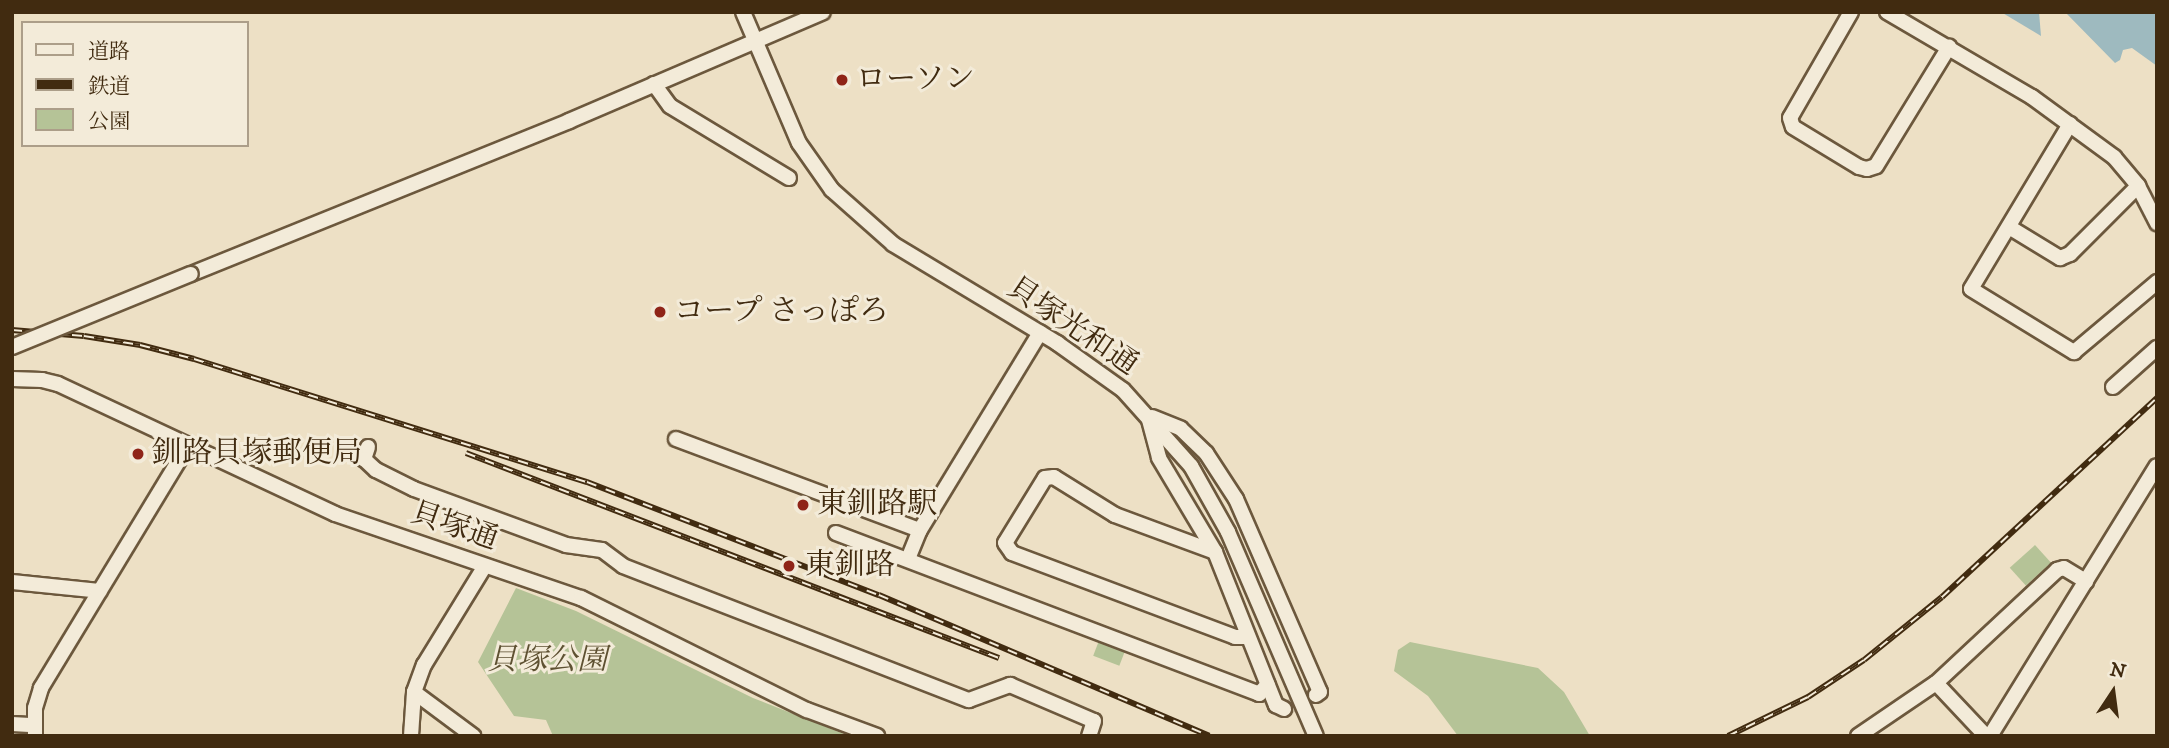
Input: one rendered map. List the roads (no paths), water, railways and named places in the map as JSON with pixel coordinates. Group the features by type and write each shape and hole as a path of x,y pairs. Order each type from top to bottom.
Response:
{"street":[{"name":"貝塚光和通","path":"743,12 799,143 832,190 893,244 1041,333 1123,390 1191,466 1228,532 1316,736"},
{"path":"12,347 654,84 822,12"},
{"path":"1851,12 1790,118 1793,127 1859,167 1867,169 1876,166 1949,47"},
{"path":"1887,12 1949,47 2070,124 2114,157 2138,186 2157,223"},
{"path":"654,84 670,106 789,178"},
{"path":"2070,124 1971,289 2074,352 2157,282"},
{"path":"2009,227 2060,258 2070,254 2138,186"},
{"path":"908,559 920,530 1041,333"},
{"path":"2113,387 2157,348"},
{"name":"貝塚通","path":"12,379 42,380 58,384 335,514 581,598 807,710 877,736"},
{"path":"1148,415 1159,458 1215,552 1276,705 1284,709"},
{"path":"1148,415 1181,429 1206,453 1236,499 1320,692 1316,695"},
{"path":"676,439 920,530"},
{"path":"12,724 35,731 41,688 188,445"},
{"path":"368,447 364,459 376,470 414,489 566,545 587,546 608,553 623,566 969,700 1010,685 1094,721 1089,736"},
{"path":"1936,683 1988,736 2157,466"},
{"path":"1215,552 1115,515 1054,477 1045,478 1005,543 1012,553 1235,637 1248,637"},
{"path":"836,533 1259,694 1268,684"},
{"path":"411,736 414,692 424,664 485,566"},
{"path":"1858,736 1936,683 2057,570 2064,568 2086,581"},
{"path":"12,582 100,591"},
{"path":"414,692 473,736"}],"water":[{"path":"2001,12 2039,12 2041,36"},
{"path":"2061,12 2157,12 2157,66 2132,48 2123,50 2120,60 2115,63 2066,13"}],"tunnel":[{"path":"1284,709 1316,695"}],"railway":[{"path":"12,330 84,336 140,345 194,359 587,482 879,595 1209,736"},
{"path":"1728,736 1808,697 1864,660 1942,597 2157,398"},
{"path":"466,453 999,658"}],"place":[{"name":"ローソン","path":"842,80"},
{"name":"コープ さっぽろ","path":"660,312"},
{"name":"釧路貝塚郵便局","path":"138,454"},
{"name":"東釧路駅","path":"803,505"},
{"name":"東釧路","path":"789,566"}],"park label":[{"name":"貝塚公園","path":"547,661"}]}
